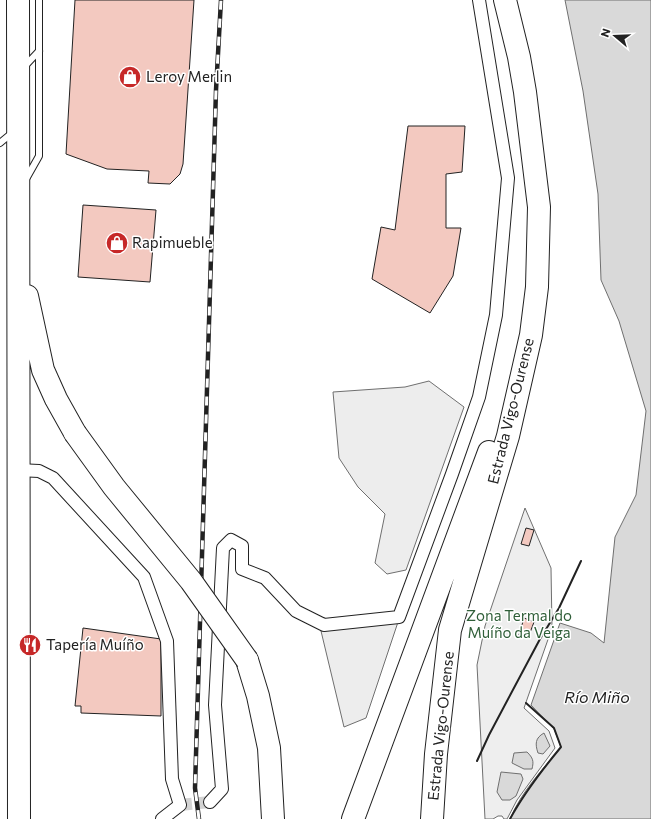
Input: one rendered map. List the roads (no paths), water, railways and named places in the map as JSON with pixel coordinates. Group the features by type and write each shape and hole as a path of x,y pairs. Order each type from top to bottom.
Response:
{"highway":[{"path":"18,0 19,819"},
{"name":"Estrada Vigo-Ourense","path":"432,819 436,754 450,630 508,436 531,335 537,287 539,207 530,132 518,57 505,0"},
{"path":"353,819 489,451 507,389 524,317 530,248 530,132"},
{"path":"18,225 28,306 43,370 74,434 114,487 191,581 247,660 258,696 268,748 273,819"}],"street":[{"path":"210,802 222,789 215,706 223,548 231,540 242,546 242,569 265,578 296,611 324,625 398,617 452,474 479,397 496,315 508,178 479,0"},
{"path":"18,470 39,471 53,478 144,577 167,641 172,779 180,806 162,819"}],"lane":[{"path":"18,193 39,156 39,0"},
{"path":"18,73 39,51"},
{"path":"0,143 18,129"}],"water":[{"name":"Río Miño","path":"565,0 651,0 651,819 510,819 526,790 561,747 554,729 531,705 560,623 591,633 604,643 615,537 636,495 646,411 619,321 601,280 598,194 583,91"},
{"path":"544,733 550,746 543,754 538,753 536,744 537,739"},
{"path":"527,752 531,756 533,764 532,769 524,769 512,763 514,753"},
{"path":"501,772 521,774 523,779 516,796 510,800 502,800 497,792"}],"tunnel":[{"path":"180,805 210,802"}],"railway":[{"path":"199,819 195,788 216,90 221,0"}],"place":[{"name":"Leroy Merlin","path":"130,77"},
{"name":"Rapimueble","path":"117,243"},
{"name":"Tapería Muíño","path":"30,645"}],"park label":[{"name":"Zona Termal do Muíño da Veiga","path":"519,624"}]}
